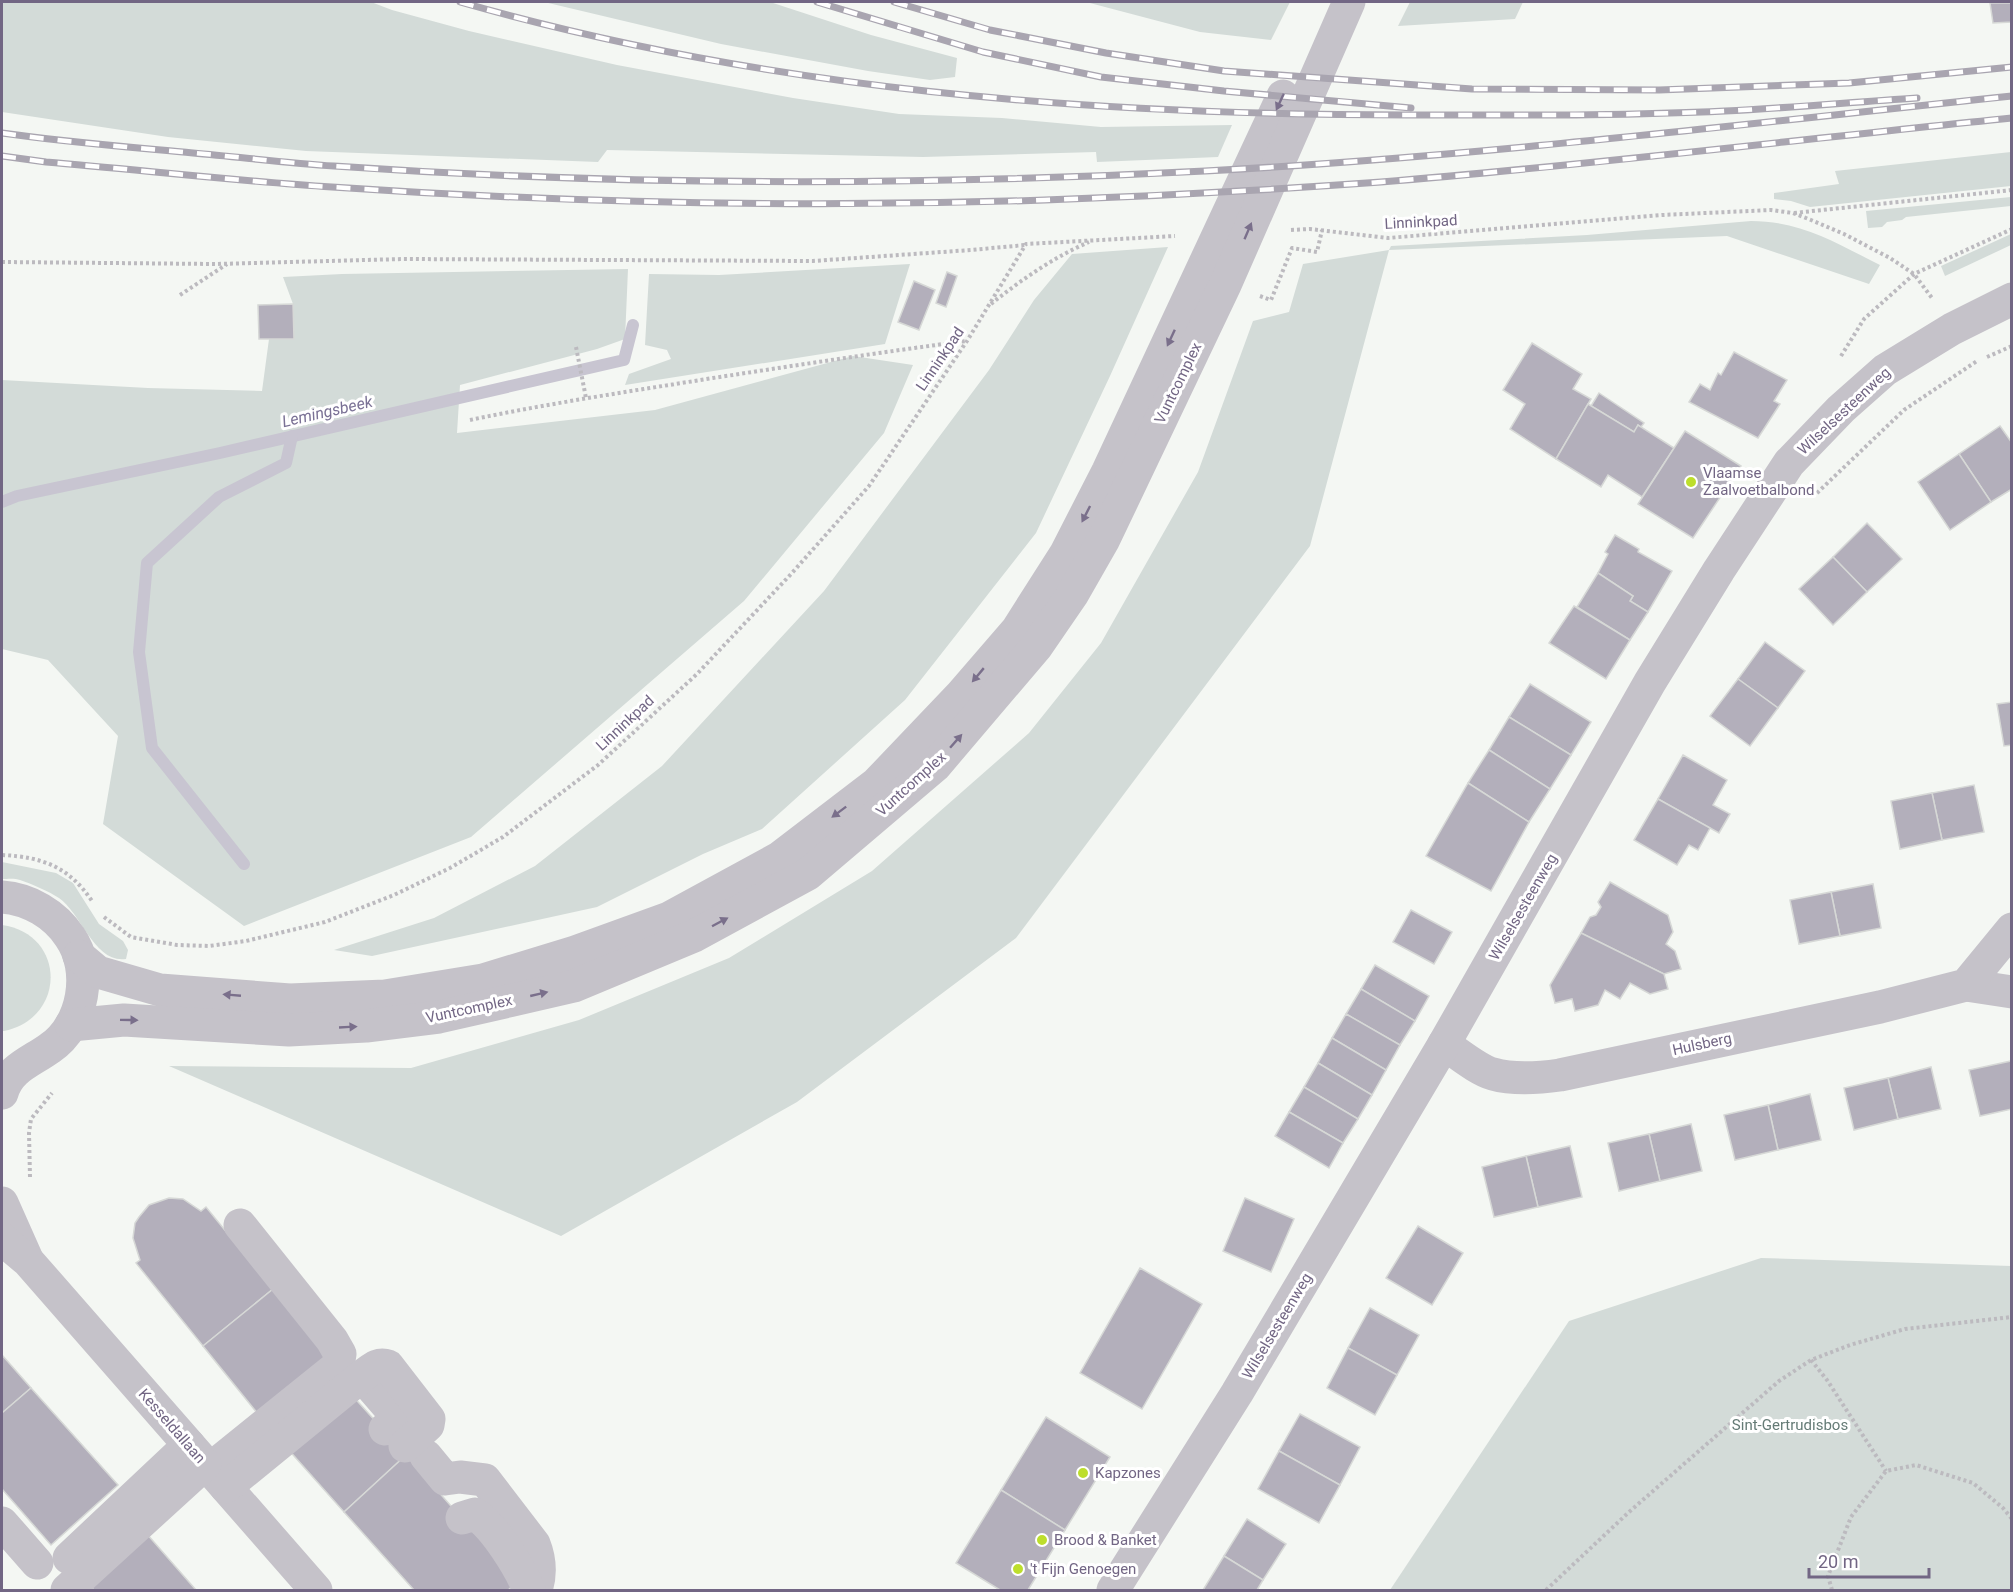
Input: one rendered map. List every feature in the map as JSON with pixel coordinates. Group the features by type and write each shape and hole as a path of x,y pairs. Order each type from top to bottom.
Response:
{"street":[{"name":"Vuntcomplex","path":"71,1025 124,1020 289,1030 366,1026 439,1017 574,986 694,936 808,874 935,766 1037,646 1072,595 1104,539 1224,288 1335,7"},
{"name":"Vuntcomplex","path":"79,956 98,972 160,990 290,1000 385,996 483,980 575,952 669,918 779,858 877,783 960,696 1017,630 1066,553 1107,471 1224,288"},
{"name":"Wilselsesteenweg","path":"1113,1590 1237,1393 1444,1044 1650,682 1789,463 1841,409 1884,370 1952,329 2012,299"},
{"path":"2,897 20,900 45,912 65,929 74,942 79,956 83,981 79,1006 71,1025 51,1048 14,1064 2,1093"},
{"path":"1966,985 2012,929"},
{"name":"Hulsberg","path":"1444,1044 1491,1074 1514,1078 1545,1077 1880,1007 1966,985 2012,993"},
{"name":"Kesseldallaan","path":"2,1203 28,1261"},
{"path":"67,1590 207,1466 338,1366 340,1354 332,1340 240,1225"},
{"name":"Kesseldallaan","path":"2,1239 28,1261 316,1590"},
{"path":"69,1558 207,1466 362,1376 394,1413 405,1443 445,1479 460,1477 485,1480 534,1544 539,1556 539,1581 536,1590"},
{"path":"462,1518 475,1514 485,1520 521,1572 529,1590"},
{"path":"2,1523 37,1563"}],"path":[{"path":"1793,213 2012,190"},
{"name":"Linninkpad","path":"1287,230 1322,230 1388,237 1662,215 1771,210 1793,213 1844,234 1890,258 1914,274 2012,229"},
{"path":"1224,288 1271,300 1292,248 1317,252 1322,230"},
{"path":"2,262 227,264 404,259 813,261 1026,244 1184,236"},
{"path":"988,305 1070,250 1092,241"},
{"name":"Linninkpad","path":"131,937 177,945 208,946 246,941 325,922 403,891 450,868 503,837 598,765 697,674 792,573 869,486 967,341 1026,244"},
{"path":"180,295 227,264"},
{"path":"470,420 586,398 878,352 967,341"},
{"path":"1811,499 1904,410 1978,361 2012,346"},
{"path":"576,347 586,398"},
{"path":"30,1179 28,1141 31,1119"},
{"path":"1546,1590 1629,1512 1779,1381 1811,1360 1850,1345 1905,1329 2012,1317"},
{"path":"1811,1360 1827,1380 1886,1471"},
{"path":"1832,1590 1828,1576 1851,1517 1886,1471 1916,1465 1972,1483 2003,1508 2012,1519"}],"green space":[{"path":"2,2 371,2 469,31 617,65 793,98 899,114 1002,118 1101,127 1232,125 1218,157 1097,162 1096,152 923,157 607,150 598,162 306,151 168,137 2,112"},
{"path":"544,2 770,2 871,35 957,58 955,77 930,80 868,71 721,44"},
{"path":"1086,2 1290,2 1271,40 1200,32"},
{"path":"1410,2 1523,2 1515,19 1398,26"},
{"path":"2011,152 2011,186 1810,207 1774,199 1774,193 1839,184 1835,171"},
{"path":"2011,197 2011,206 1906,217 1902,220 1887,222 1882,227 1868,228 1866,211"},
{"path":"1751,221 1769,222 1802,229 1833,241 1880,265 1869,284 1727,236 1389,250 1391,246 1587,235"},
{"path":"2011,234 2011,245 1945,276 1941,266"},
{"path":"1168,247 1036,533 905,700 762,829 703,854 597,907 372,956 334,950 434,918 535,866 662,766 824,591 989,370 1034,300 1072,254"},
{"path":"1389,250 1310,546 1016,938 797,1102 561,1236 169,1066 411,1068 579,1020 729,958 872,871 1029,733 1101,643 1198,472 1253,321 1289,312 1303,264"},
{"path":"910,264 885,344 625,385 629,374 671,359 667,350 645,345 649,274 719,275"},
{"path":"628,269 625,339 597,349 460,385 457,433 655,410 853,356 913,365 884,433 744,601 471,837 244,926 103,824 118,736 48,660 2,649 2,380 148,388 262,391 269,339 294,339 293,304 283,277"},
{"path":"2,862 56,873 73,883 99,924 123,941 128,950 126,959 106,954 97,946 67,905 59,898 24,881 2,879"},
{"path":"2,925 23,932 38,944 47,959 51,976 48,994 39,1010 25,1023 4,1031 2,1031"},
{"name":"Sint-Gertrudisbos","path":"1761,1258 2011,1266 2011,1590 1390,1590 1569,1321"}],"building":[{"path":"1990,3 2012,3 2012,22 1993,23"},
{"path":"947,272 957,276 946,307 936,303"},
{"path":"914,281 935,290 919,330 898,322"},
{"path":"293,304 294,339 259,339 258,305"},
{"path":"1532,343 1582,374 1573,389 1591,399 1556,459 1510,429 1525,404 1503,390"},
{"path":"1734,352 1787,380 1774,401 1780,404 1758,438 1689,402 1700,384 1710,390 1718,373 1721,375"},
{"path":"1599,393 1644,423 1641,427 1638,425 1634,432 1591,406"},
{"path":"1588,404 1634,432 1638,425 1674,448 1642,497 1608,475 1601,487 1556,459"},
{"path":"2000,426 2012,443 2012,489 1991,502 1959,454"},
{"name":"Vlaamse Zaalvoetbalbond","path":"1685,431 1741,466 1693,538 1638,504"},
{"path":"1959,454 1991,502 1950,530 1918,482"},
{"path":"1867,523 1902,559 1867,592 1833,557"},
{"path":"1615,535 1639,549 1638,552 1672,571 1648,612 1630,601 1633,596 1598,573 1608,554 1605,552"},
{"path":"1833,557 1867,592 1833,625 1799,589"},
{"path":"1598,573 1633,596 1630,601 1648,612 1630,640 1577,607"},
{"path":"1574,606 1630,640 1606,679 1549,643"},
{"path":"1765,642 1805,671 1778,708 1738,679"},
{"path":"1738,679 1778,708 1750,746 1710,716"},
{"path":"1530,684 1591,722 1571,755 1509,717"},
{"path":"2012,702 2012,745 2004,746 1997,704"},
{"path":"1509,717 1571,755 1550,789 1489,750"},
{"path":"1489,750 1550,789 1529,822 1468,783"},
{"path":"1683,755 1727,780 1713,805 1730,814 1719,833 1658,799"},
{"path":"1468,783 1529,822 1491,891 1426,856"},
{"path":"1974,785 1984,832 1942,840 1932,793"},
{"path":"1932,793 1942,840 1900,849 1891,801"},
{"path":"1658,799 1710,828 1698,850 1689,845 1677,865 1634,840"},
{"path":"1610,882 1668,915 1673,932 1666,944 1675,951 1681,969 1664,974 1581,933 1590,917 1596,915 1601,907 1598,902"},
{"path":"1873,884 1881,928 1840,936 1831,892"},
{"path":"1831,892 1840,936 1799,944 1790,900"},
{"path":"1411,910 1452,932 1434,964 1393,942"},
{"path":"1581,933 1664,974 1668,989 1650,994 1630,983 1620,999 1605,990 1598,1005 1575,1011 1572,999 1555,1003 1550,985"},
{"path":"1375,965 1429,996 1415,1021 1361,989"},
{"path":"1361,989 1415,1021 1400,1045 1346,1014"},
{"path":"1346,1014 1400,1045 1386,1070 1332,1038"},
{"path":"1332,1038 1386,1070 1372,1095 1318,1063"},
{"path":"2011,1061 2012,1109 1980,1116 1969,1070"},
{"path":"1318,1063 1372,1095 1358,1119 1304,1087"},
{"path":"1931,1067 1941,1109 1898,1119 1888,1078"},
{"path":"1888,1078 1898,1119 1854,1130 1844,1088"},
{"path":"1304,1087 1358,1119 1343,1143 1289,1112"},
{"path":"1810,1094 1821,1140 1778,1150 1768,1105"},
{"path":"1768,1105 1778,1150 1735,1160 1724,1115"},
{"path":"1289,1112 1343,1143 1329,1168 1275,1136"},
{"path":"1691,1124 1702,1171 1660,1181 1649,1134"},
{"path":"1649,1134 1660,1181 1619,1191 1608,1143"},
{"path":"1570,1146 1582,1197 1538,1207 1526,1156"},
{"path":"1526,1156 1538,1207 1494,1217 1482,1167"},
{"path":"169,1198 183,1199 201,1211 206,1207 273,1289 203,1346 136,1263 140,1260 133,1238 135,1223 149,1205"},
{"path":"1245,1198 1294,1219 1271,1272 1223,1251"},
{"path":"1418,1226 1463,1253 1432,1305 1386,1278"},
{"path":"1140,1268 1202,1304 1142,1409 1080,1373"},
{"path":"273,1289 328,1357 258,1414 203,1346"},
{"path":"1370,1308 1419,1335 1397,1375 1348,1348"},
{"path":"1348,1348 1397,1375 1375,1415 1327,1388"},
{"path":"2,1355 31,1388 2,1413"},
{"path":"31,1388 118,1485 51,1545 2,1489 2,1413"},
{"path":"350,1393 406,1455 344,1512 287,1448"},
{"path":"1300,1414 1360,1447 1340,1485 1279,1451"},
{"path":"1046,1417 1110,1457 1065,1530 1001,1490"},
{"path":"1279,1451 1340,1485 1319,1523 1258,1489"},
{"path":"406,1455 518,1582 508,1590 414,1590 344,1512"},
{"path":"1001,1490 1065,1530 1028,1590 1000,1590 956,1563"},
{"path":"1247,1519 1286,1544 1263,1580 1224,1556"},
{"path":"146,1533 196,1590 94,1590 88,1584"},
{"path":"1224,1556 1263,1580 1257,1590 1203,1590"}],"waterway":[{"name":"Lemingsbeek","path":"2,502 17,496 220,453 624,360 633,325"},
{"path":"244,864 152,748 139,652 147,563 219,497 286,463 292,436"}],"railway":[{"path":"460,2 576,32 694,57 812,76 930,92 1169,110 1288,114 1646,114 1917,98"},
{"path":"817,2 983,52 1101,77 1411,108"},
{"path":"894,2 990,30 1106,53 1224,71 1472,89 1659,90 1849,83 2012,67"},
{"path":"2,133 73,142 299,163 443,173 770,182 987,179 1205,171 1407,157 1609,139 2012,96"},
{"path":"2,156 261,182 510,197 867,204 1171,195 1381,182 1618,160 2012,118"}],"place":[{"name":"Vlaamse Zaalvoetbalbond","path":"1691,482"},
{"name":"Kapzones","path":"1083,1473"},
{"name":"Brood & Banket","path":"1042,1540"},
{"name":"'t Fijn Genoegen","path":"1018,1569"}]}
